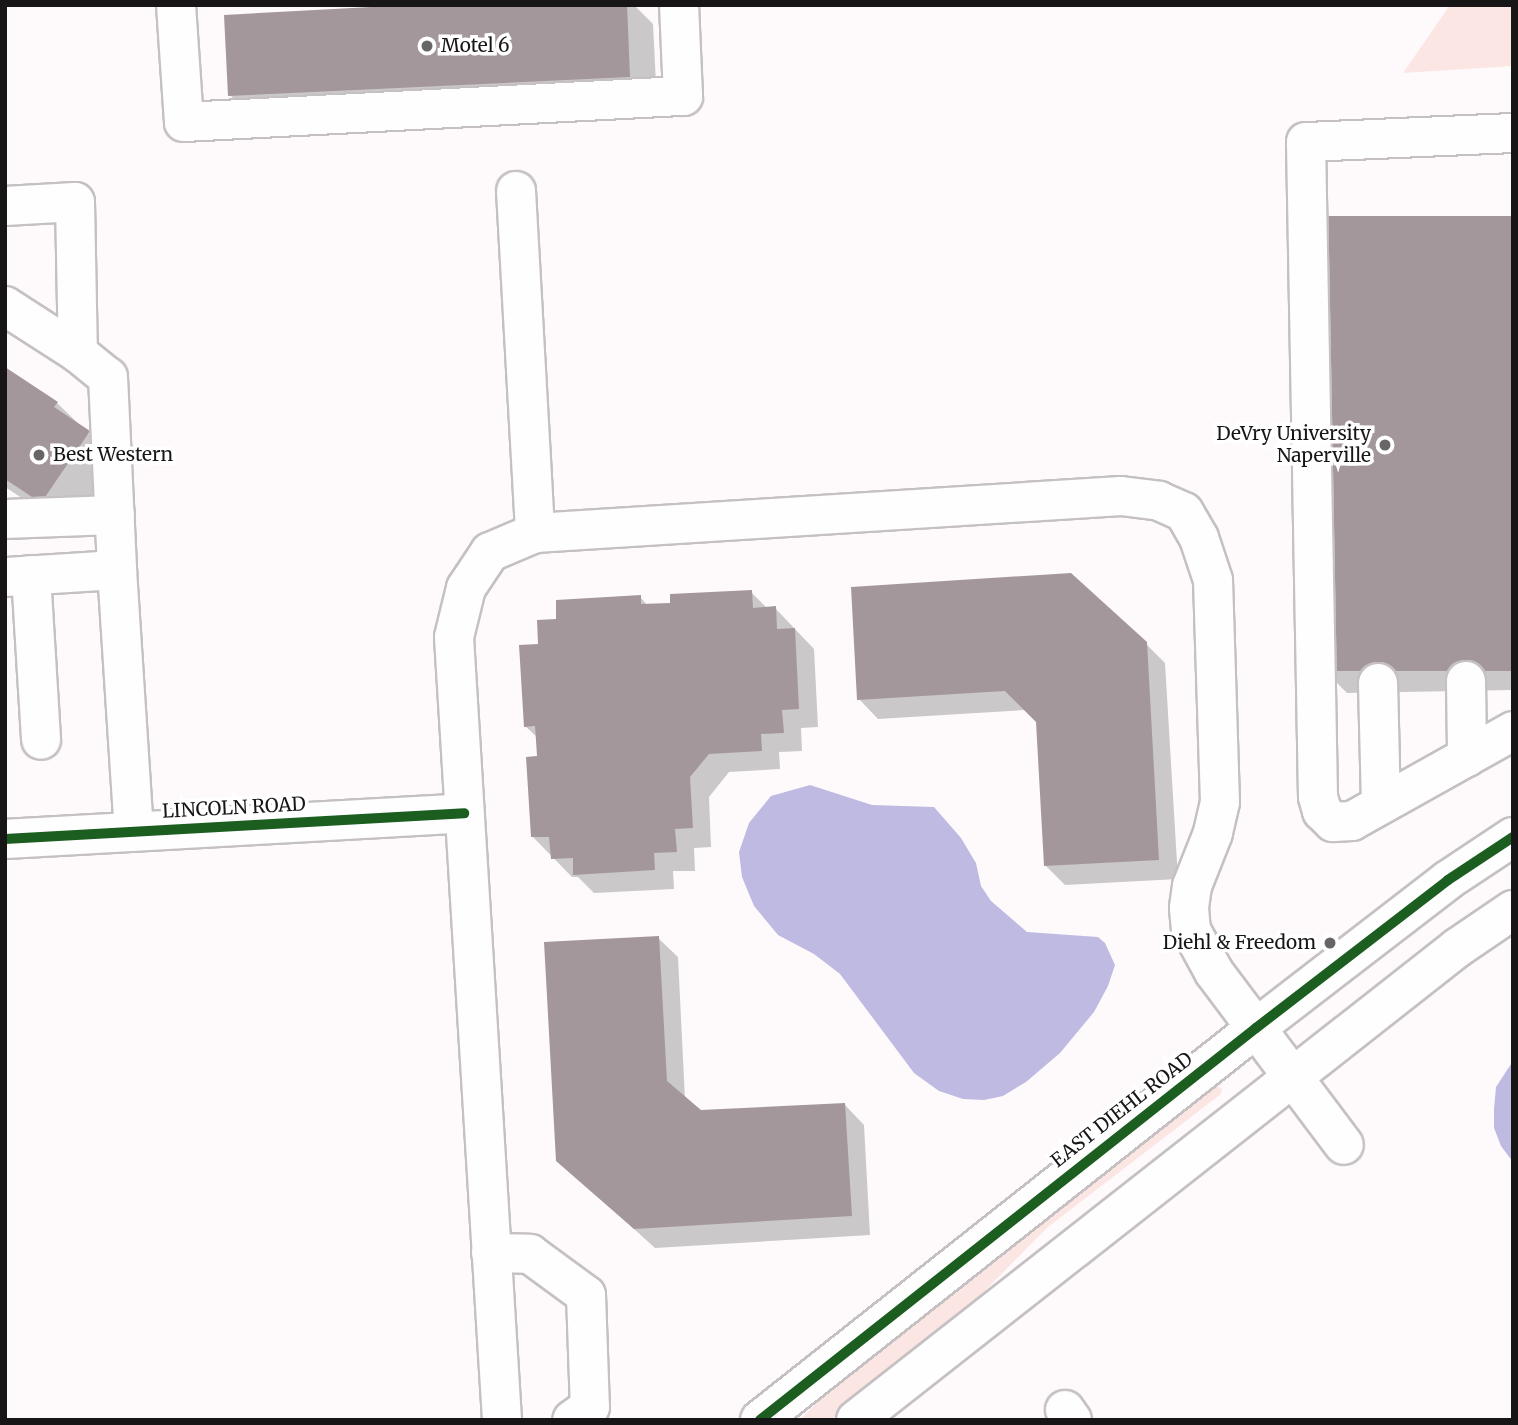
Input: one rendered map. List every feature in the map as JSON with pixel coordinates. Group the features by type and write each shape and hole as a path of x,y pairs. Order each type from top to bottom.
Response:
{"street":[{"path":"176,5 184,122 683,96 679,5"},
{"path":"1513,133 1306,142 1318,797 1322,811 1333,822 1352,821 1513,731"},
{"path":"516,191 535,533"},
{"path":"5,206 75,202 78,353"},
{"path":"5,306 78,353 108,376 134,831"},
{"path":"502,1420 454,637 466,588 490,552 535,533 1121,496 1159,501 1184,512 1199,538 1213,580 1220,802 1213,833 1192,886 1189,908 1191,930 1214,972 1344,1145"},
{"path":"5,519 115,515"},
{"path":"40,740 18,576 117,570"},
{"path":"1466,681 1467,757"},
{"path":"1378,683 1381,804"},
{"name":"LINCOLN ROAD","path":"5,839 464,813"},
{"name":"EAST DIEHL ROAD","path":"760,1420 1256,1028 1448,880 1513,836"},
{"path":"856,1420 1457,948 1513,910"},
{"path":"491,1253 530,1254 586,1295 590,1407 572,1420"}],"shaded area":[{"path":"1450,5 1513,5 1513,66 1403,73"},
{"path":"810,785 872,805 934,807 961,838 976,863 981,886 991,901 1027,932 1098,937 1105,943 1115,965 1108,986 1094,1012 1060,1053 1026,1082 1003,1096 984,1100 963,1099 939,1091 914,1073 840,974 814,954 778,935 754,906 742,877 739,852 749,823 771,796"},
{"path":"1513,1061 1513,1162 1501,1146 1494,1128 1494,1109 1496,1087"},
{"path":"1217,1086 1222,1089 1221,1094 1048,1227 956,1320 831,1420 800,1420 845,1373"}],"building":[{"name":"Motel 6","path":"408,5 627,5 630,77 228,96 224,15"},
{"path":"1318,216 1513,216 1513,671 1318,671"},
{"name":"Best Western","path":"5,367 58,402 54,407 90,431 41,503 5,479"},
{"path":"1071,573 1147,642 1159,860 1044,866 1036,722 1005,691 857,700 851,587"},
{"path":"752,590 753,608 776,606 777,629 795,628 799,709 782,710 784,733 761,734 762,751 709,754 690,777 693,828 675,829 677,852 654,853 655,870 573,875 573,858 551,859 549,837 531,837 526,757 537,756 535,726 524,727 519,645 538,644 537,620 556,619 556,600 641,595 641,604 670,603 670,594"},
{"path":"659,936 667,1081 701,1110 845,1103 852,1216 634,1229 556,1161 544,942"}],"cycle path":[{"path":"5,839 464,813"},
{"path":"760,1420 1256,1028 1448,880 1513,837"}],"place":[{"name":"Motel 6","path":"427,46"},
{"name":"DeVry University Naperville","path":"1385,445"},
{"name":"Best Western","path":"39,455"},
{"name":"Diehl & Freedom","path":"1330,943"}]}
